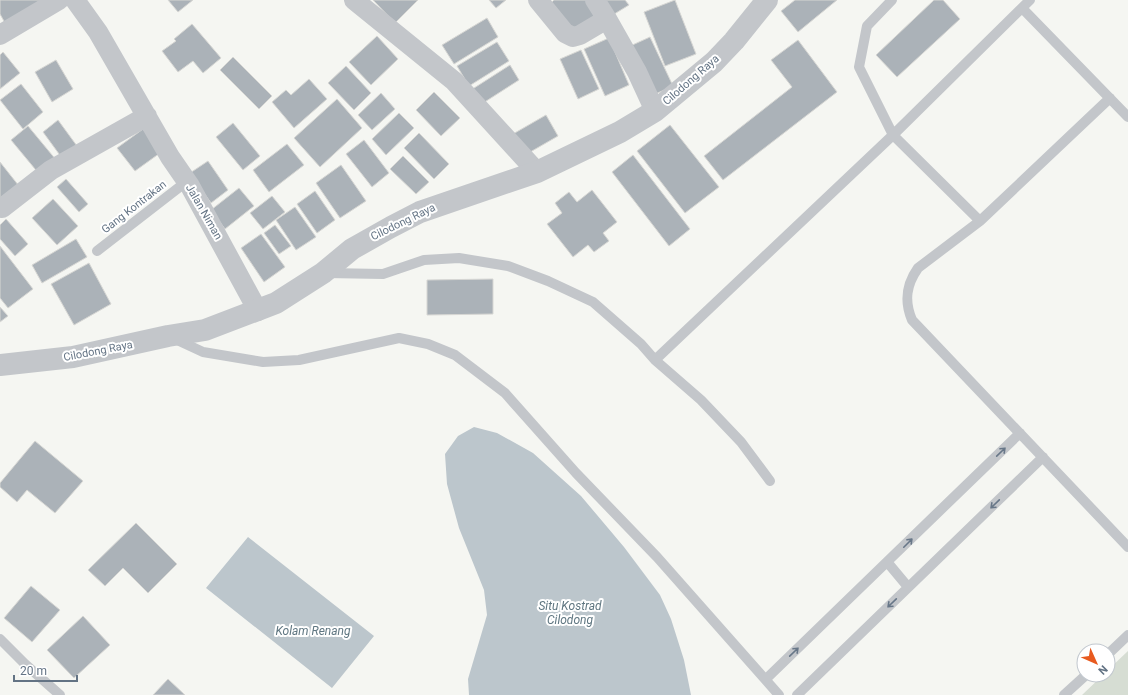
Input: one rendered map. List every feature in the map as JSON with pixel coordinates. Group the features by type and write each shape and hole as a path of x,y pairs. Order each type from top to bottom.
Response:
{"street":[{"path":"0,35 59,0"},
{"name":"Jalan Niman","path":"74,0 98,32 186,182 258,311"},
{"path":"354,0 454,82 537,172"},
{"path":"538,0 565,32 573,37 580,35 607,19"},
{"path":"595,0 637,72 655,111"},
{"name":"Cilodong Raya","path":"0,365 73,357 168,336 205,330 276,303 323,273 352,249 372,236 420,212 537,172 620,132 655,111 719,57 752,21 767,0"},
{"path":"2,208 51,170 146,116"}],"lane":[{"path":"892,0 867,26 859,67 893,135 980,221"},
{"path":"655,360 893,135 1030,0"},
{"path":"1022,8 1128,117"},
{"path":"1110,98 980,221 918,268 911,278 907,292 907,307 912,320 1128,547"},
{"name":"Gang Kontrakan","path":"97,250 186,182"},
{"path":"323,273 383,274 424,260 459,258 508,266 548,281 593,302 641,344 655,360 701,400 740,442 770,481"},
{"path":"168,336 203,352 263,362 299,360 399,338 428,344 455,355 505,392 576,472 657,557 779,695"},
{"path":"766,679 888,563 1020,433"},
{"path":"797,695 1043,457"},
{"path":"888,563 908,587"},
{"path":"1116,646 1128,635"},
{"path":"0,639 25,664 60,695"},
{"path":"1064,695 1077,683"}],"shaded area":[{"path":"1128,651 1128,695 1082,695 1095,683 1116,683 1116,662"}],"water":[{"name":"Situ Kostrad Cilodong","path":"474,427 497,433 533,453 581,496 624,547 660,595 671,619 684,660 691,695 469,695 468,679 487,615 484,590 459,528 447,484 445,454 458,436"},
{"name":"Kolam Renang","path":"248,537 374,636 332,688 206,588"}],"building":[{"path":"0,0 41,0 5,23 0,14"},
{"path":"168,0 193,0 178,12"},
{"path":"373,0 418,0 395,23"},
{"path":"489,0 506,0 496,8"},
{"path":"554,0 589,0 599,13 575,33 551,3"},
{"path":"600,0 625,0 629,5 611,16"},
{"path":"675,0 696,54 665,66 644,12"},
{"path":"795,0 837,0 798,32 781,11"},
{"path":"934,0 943,0 960,19 897,77 876,55"},
{"path":"487,18 498,37 454,64 442,45"},
{"path":"192,24 221,58 203,73 193,61 178,72 162,51 176,41 174,39"},
{"path":"377,36 398,59 371,85 349,62"},
{"path":"650,37 673,86 651,96 628,47"},
{"path":"609,38 629,85 605,96 584,49"},
{"path":"798,40 837,92 723,180 704,156 792,87 771,60"},
{"path":"497,42 509,61 469,86 457,66"},
{"path":"581,50 599,89 578,99 560,59"},
{"path":"3,52 20,73 0,89 0,55"},
{"path":"233,57 272,96 259,109 220,70"},
{"path":"56,60 73,89 52,102 35,72"},
{"path":"510,65 519,80 480,105 471,90"},
{"path":"346,66 371,93 354,110 328,83"},
{"path":"309,79 327,99 294,128 272,102 286,90 291,95"},
{"path":"21,84 43,112 23,129 0,100"},
{"path":"434,92 460,118 441,136 416,110"},
{"path":"381,93 395,109 372,130 358,115"},
{"path":"337,99 362,128 320,167 294,138"},
{"path":"399,113 414,128 386,155 372,139"},
{"path":"546,115 558,136 525,155 513,134"},
{"path":"58,120 77,146 62,158 43,132"},
{"path":"233,123 260,156 243,170 216,137"},
{"path":"670,125 719,187 685,213 637,151"},
{"path":"28,126 57,161 40,175 11,140"},
{"path":"143,129 160,153 135,171 117,148"},
{"path":"419,133 449,164 434,179 404,148"},
{"path":"364,140 389,173 372,187 346,154"},
{"path":"287,144 304,165 269,192 253,170"},
{"path":"633,155 690,229 669,246 612,172"},
{"path":"403,156 429,182 416,194 390,169"},
{"path":"208,161 228,190 211,203 190,173"},
{"path":"0,162 19,186 0,201"},
{"path":"341,165 366,201 340,218 316,183"},
{"path":"66,179 88,204 79,212 57,187"},
{"path":"239,188 254,206 225,229 211,210"},
{"path":"592,190 617,222 603,233 609,241 594,252 588,245 573,257 547,224 562,213 555,203 569,192 577,202"},
{"path":"315,191 335,220 317,233 297,204"},
{"path":"272,196 285,212 263,229 250,213"},
{"path":"53,199 78,226 57,245 32,218"},
{"path":"295,207 316,237 296,250 276,220"},
{"path":"6,219 28,244 15,256 0,239 0,225"},
{"path":"275,225 291,246 279,254 264,233"},
{"path":"261,234 285,267 264,282 241,248"},
{"path":"76,239 87,257 42,283 32,265"},
{"path":"0,246 33,289 8,308 0,298"},
{"path":"89,263 111,304 74,325 51,284"},
{"path":"493,279 493,314 427,315 427,280"},
{"path":"0,307 8,316 0,322"},
{"path":"35,441 83,481 55,513 27,490 17,502 0,487 0,483"},
{"path":"136,523 177,564 148,593 123,568 105,586 88,570"},
{"path":"31,586 60,610 32,642 4,618"},
{"path":"83,616 110,645 74,678 47,650"},
{"path":"168,679 185,695 153,695"}]}
